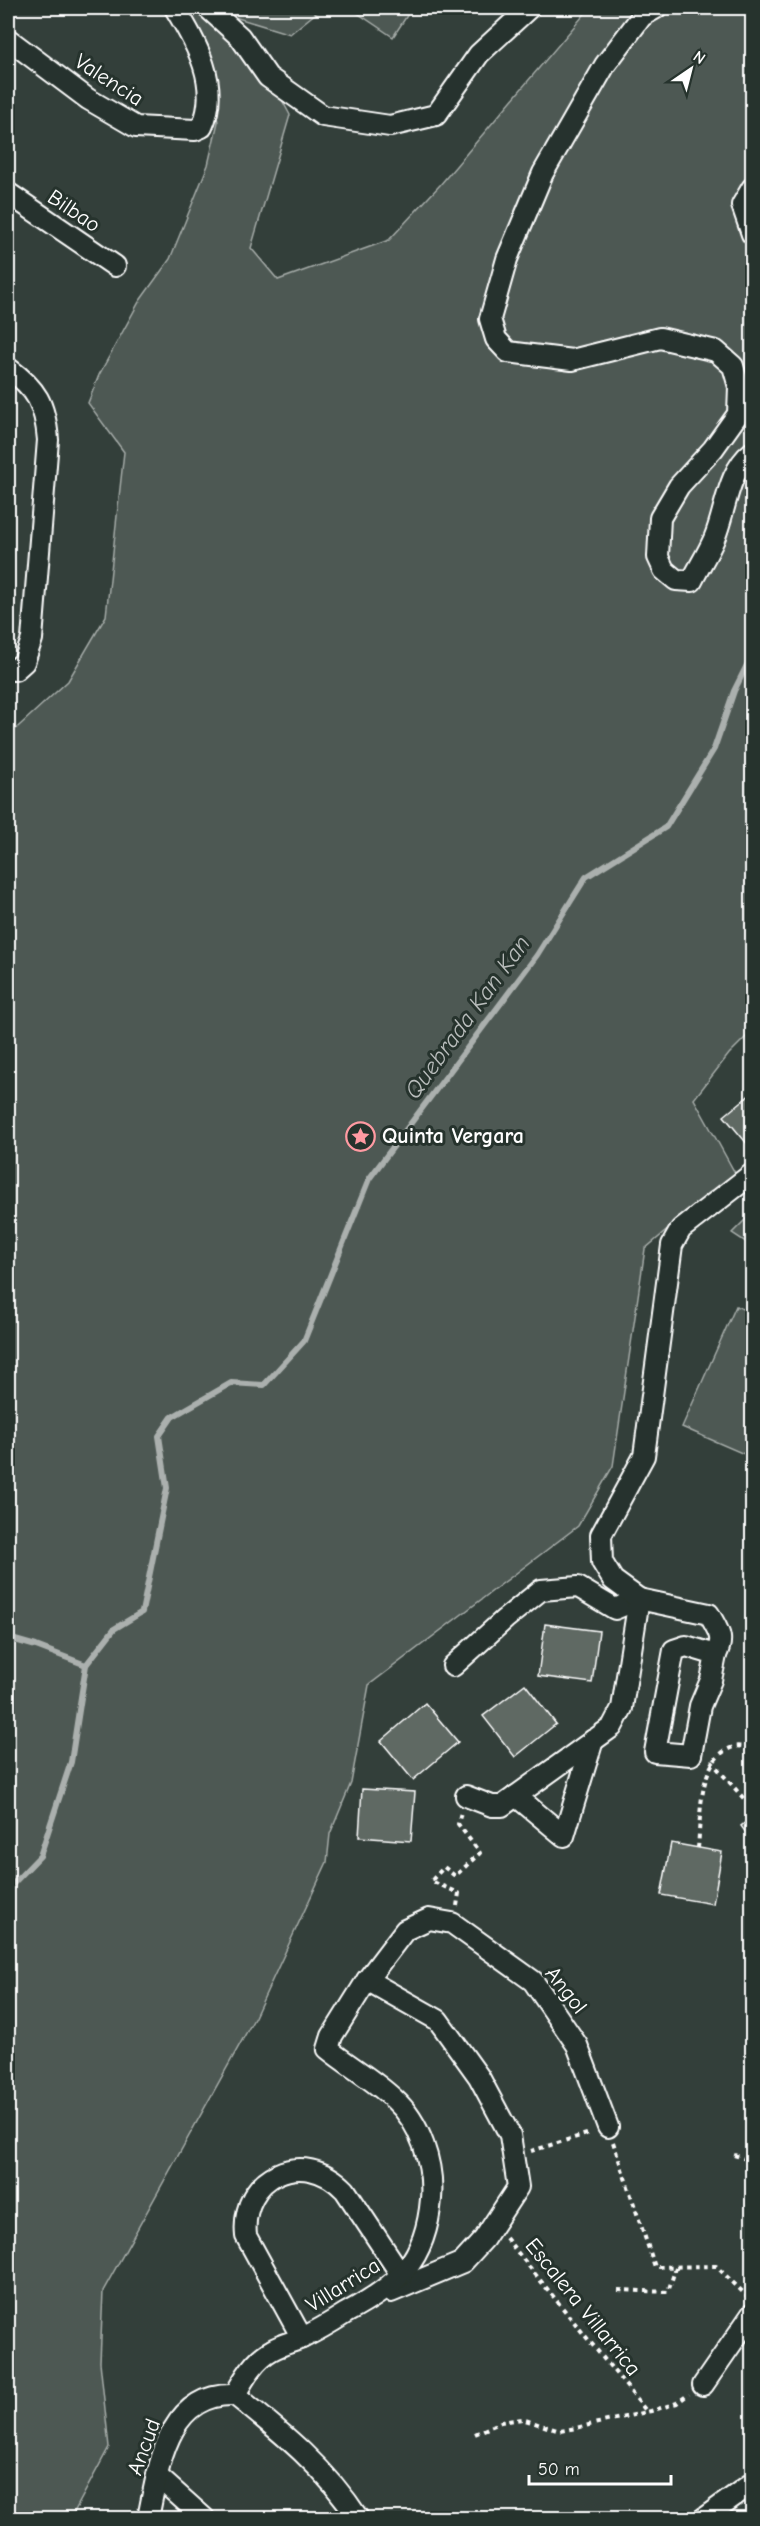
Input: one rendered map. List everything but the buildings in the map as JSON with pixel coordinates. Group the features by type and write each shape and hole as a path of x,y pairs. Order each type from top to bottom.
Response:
{"street":[{"name":"Valencia","path":"8,39 88,99 136,127 195,130 202,127 210,105 207,79 200,50 175,8"},
{"path":"208,8 240,37 268,77 323,116 390,126 436,115 479,54 529,8"},
{"path":"656,8 642,16 605,65 543,173 507,259 490,320 496,339 508,352 572,360 660,338 716,351 734,366 739,387 738,414 713,449 679,486 660,518 658,557 664,570 676,580 692,581 714,538 730,488 746,458 753,452"},
{"path":"753,188 742,205 753,234"},
{"name":"Bilbao","path":"8,194 115,266"},
{"path":"8,368 25,381 38,397 46,415 48,440 32,639 24,662 15,670 8,669"},
{"path":"716,1655 686,1646 674,1650 655,1752 691,1755 700,1706 711,1680 716,1655 721,1645 720,1635 709,1614 639,1599 613,1580 602,1562 601,1536 644,1456 672,1245 681,1229 753,1174"},
{"path":"453,1666 541,1590 578,1587 615,1609 639,1599"},
{"path":"466,1796 492,1806 502,1806 612,1727 622,1708 639,1599"},
{"path":"516,1796 564,1836 593,1740"},
{"name":"Angol","path":"405,1930 429,1919 452,1923 533,1981 577,2045 608,2127"},
{"name":"Villarrica","path":"235,2395 246,2376 260,2359 272,2350 302,2338 373,2299 402,2276 412,2261 427,2228 432,2192 427,2157 414,2125 394,2099 327,2049 332,2036 367,1980 405,1930"},
{"path":"367,1980 438,2020 479,2077 510,2135 518,2187 484,2239 463,2262 373,2299"},
{"path":"302,2338 246,2236 245,2224 250,2202 255,2192 272,2176 305,2169 317,2171 337,2181 402,2276"},
{"path":"703,2385 753,2314"},
{"path":"235,2395 293,2441 315,2463 358,2518"},
{"name":"Ancud","path":"148,2518 157,2476 173,2429 185,2411 203,2399 235,2395"},
{"path":"157,2476 204,2518"},
{"path":"704,2518 753,2483"}],"path":[{"path":"698,1848 704,1787 711,1761 734,1746 753,1748"},
{"path":"691,1755 711,1761 753,1808"},
{"path":"447,1903 457,1906 459,1893 431,1881 444,1868 455,1876 480,1853 458,1824 466,1796"},
{"path":"513,2156 608,2127 655,2267 716,2266 753,2301"},
{"path":"734,2155 753,2161"},
{"name":"Escalera Villarrica","path":"494,2223 647,2412"},
{"path":"618,2290 668,2292 676,2267"},
{"path":"475,2434 501,2422 522,2419 560,2431 677,2403 703,2385"}],"shaded area":[{"name":"Quinta Vergara","path":"187,8 322,8 290,34 218,12 254,48 290,115 251,248 278,280 389,240 440,185 588,10 592,8 752,8 752,1031 729,1054 694,1099 735,1173 645,1249 613,1466 578,1526 369,1685 351,1783 330,1834 327,1862 255,2017 103,2291 100,2362 109,2447 71,2518 8,2518 8,736 68,681 106,616 124,452 88,403 99,375 139,302 170,259 208,165 218,122 208,75"},
{"path":"359,8 412,8 393,37 356,12"},
{"path":"752,1213 752,1246 732,1233"},
{"path":"736,1306 752,1313 751,1457 682,1427"}],"waterway":[{"name":"Quebrada Kan Kan","path":"8,1889 40,1856 71,1762 86,1665 114,1629 142,1612 167,1488 159,1436 172,1417 231,1383 264,1385 304,1341 369,1179 537,955 586,877 666,827 714,749 734,691 752,655"},
{"path":"8,1638 86,1665"}],"place":[{"name":"Quinta Vergara","path":"361,1136"}]}
